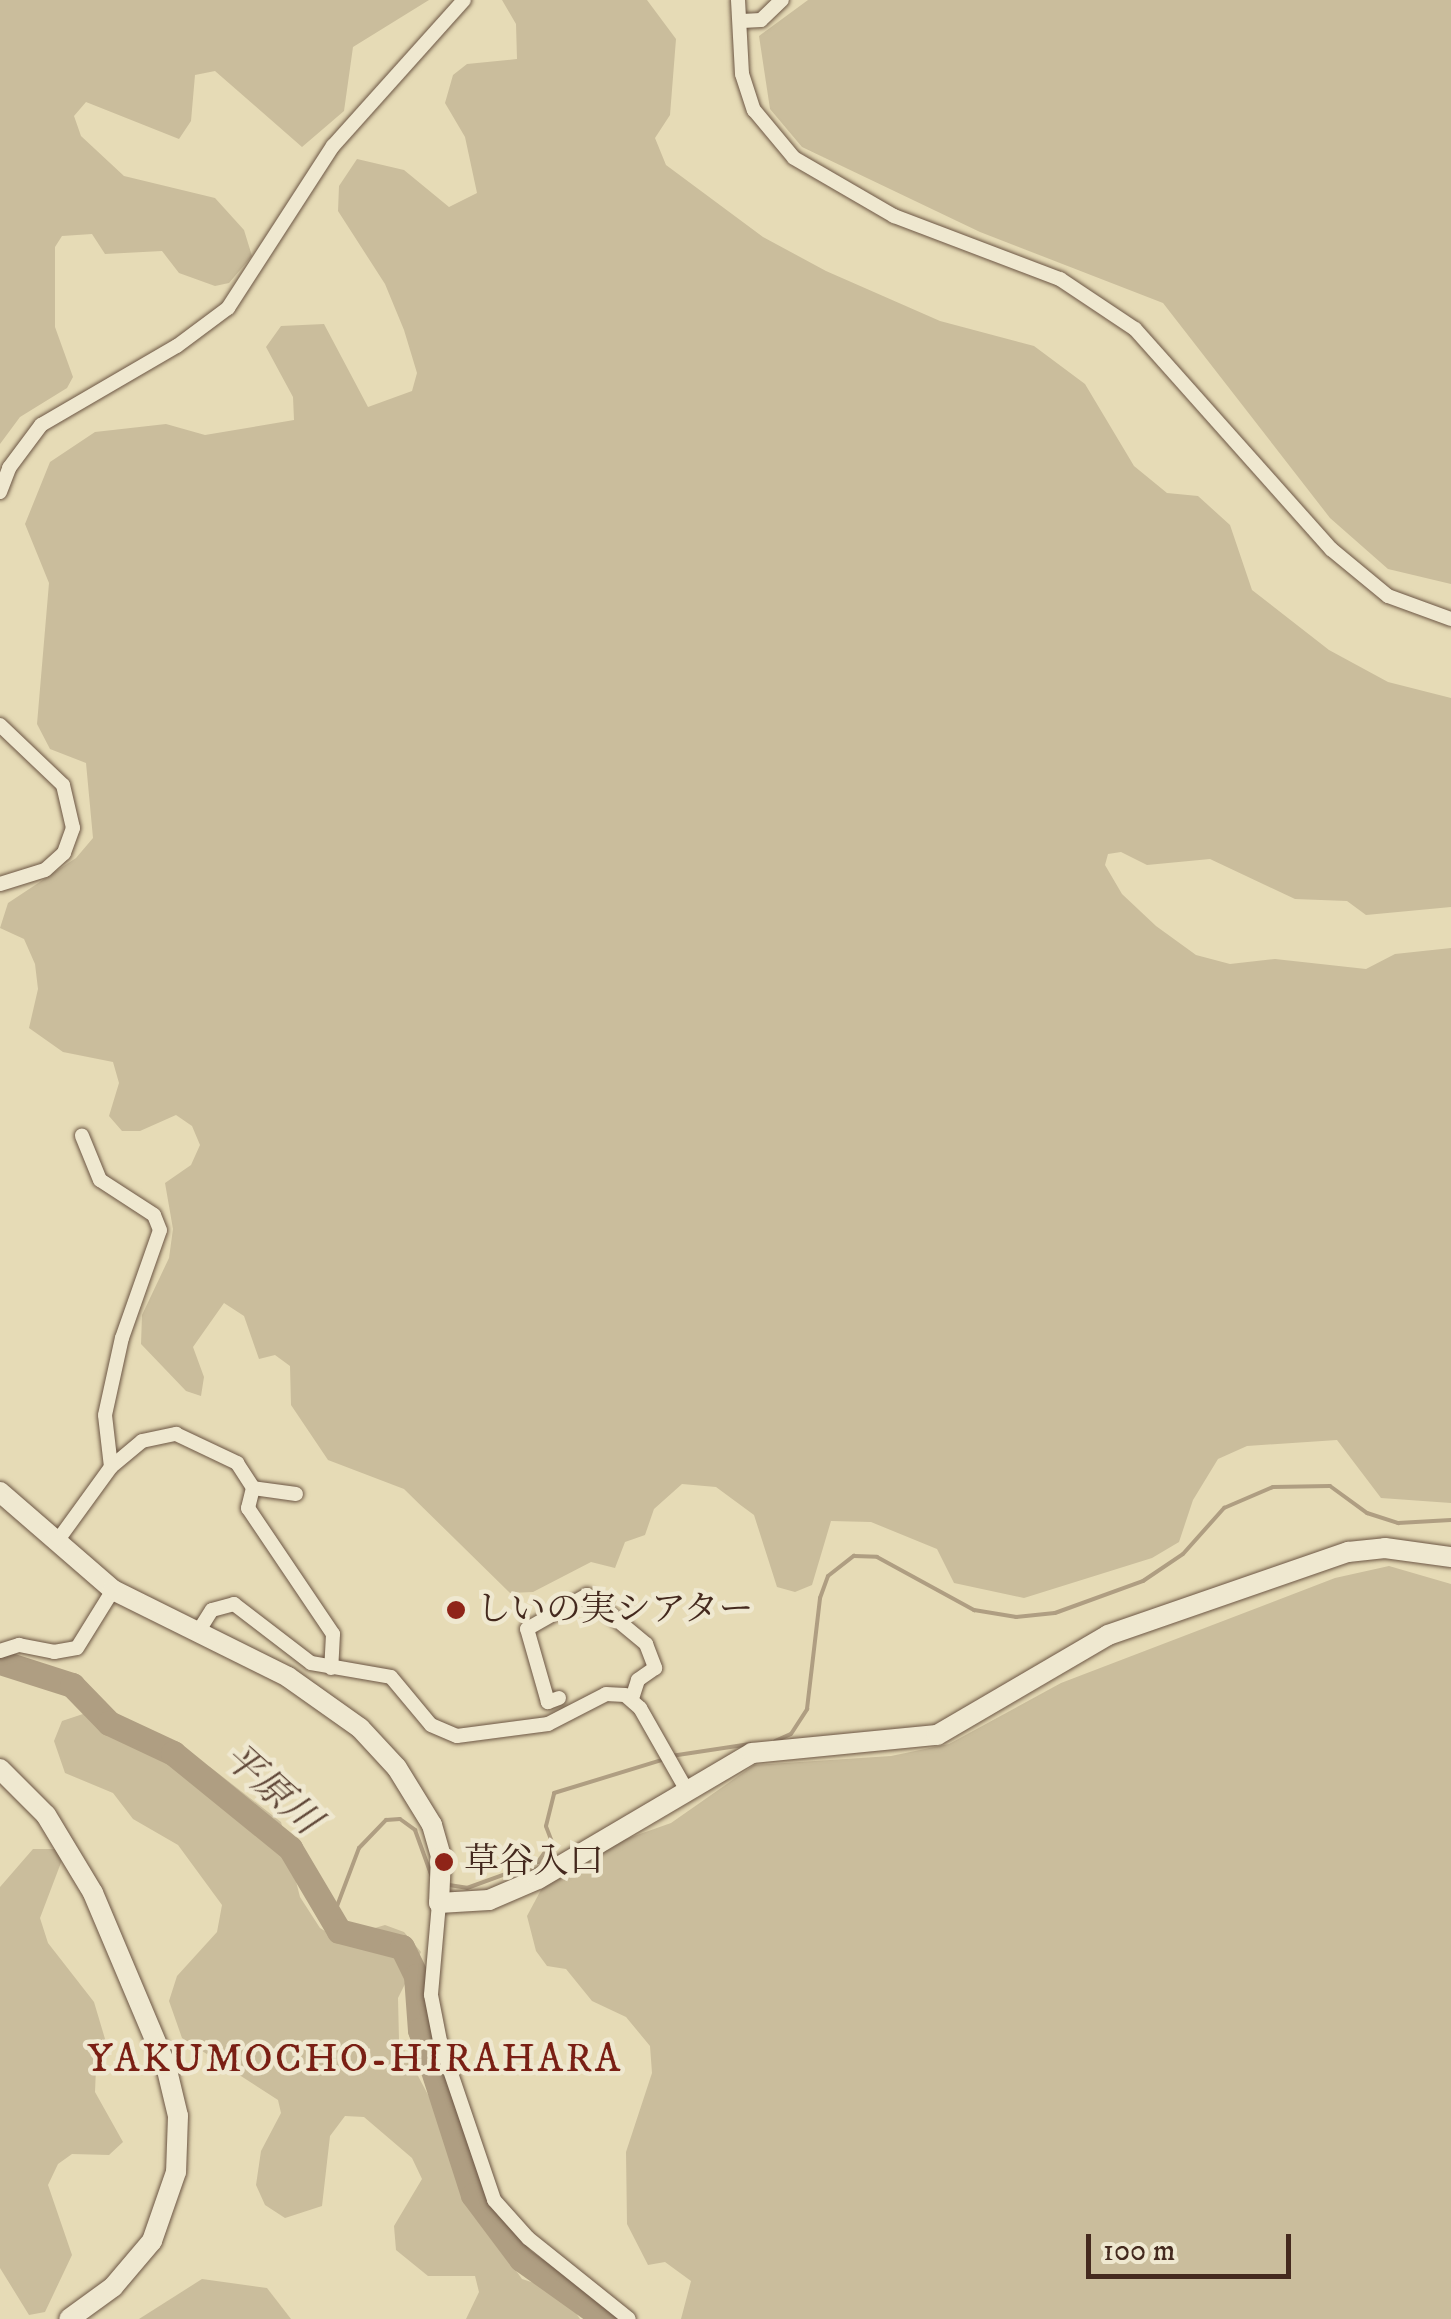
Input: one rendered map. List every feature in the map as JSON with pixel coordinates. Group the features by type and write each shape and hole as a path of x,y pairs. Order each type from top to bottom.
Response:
{"main road":[{"path":"0,1492 113,1590 303,1686 380,1747 432,1825 440,1890 467,1904 516,1890 686,1789 769,1749 938,1735 1088,1644 1348,1552 1385,1548 1451,1557"},
{"path":"0,1769 46,1814 93,1894 166,2066 178,2116 176,2172 152,2241 113,2287 69,2319"}],"street":[{"path":"0,492 8,468 41,425 176,346 228,308 333,146 464,0"},
{"path":"738,0 742,74 754,110 794,158 894,216 1060,278 1134,329 1331,549 1388,596 1451,620"},
{"path":"742,21 761,20 782,0"},
{"path":"0,725 63,785 73,828 64,853 45,870 0,884"},
{"path":"82,1136 89,1164 109,1190 160,1221 122,1338 105,1415 112,1467"},
{"path":"58,1540 112,1467 142,1441 176,1434 237,1463 253,1488 296,1494"},
{"path":"253,1488 247,1500 251,1515 332,1634 331,1668"},
{"path":"0,1651 19,1645 54,1652 77,1648 113,1590"},
{"path":"559,1698 548,1702 527,1630 587,1595 646,1644 655,1668 638,1680 632,1699"},
{"path":"198,1632 212,1610 234,1604 300,1658 331,1668 390,1677 430,1725 457,1736 548,1724 606,1694 632,1699 686,1789"},
{"path":"440,1890 432,1995 440,2041 494,2200 528,2238 629,2319"}],"shaded area":[{"path":"0,0 429,0 353,47 344,111 302,147 215,71 195,75 191,121 179,139 86,102 74,116 81,136 124,176 215,198 244,230 252,256 229,283 215,286 179,273 162,251 105,254 92,234 62,236 55,247 55,327 73,377 67,388 20,417 0,444"},
{"path":"502,0 647,0 676,39 670,115 655,138 666,165 763,237 826,271 940,321 1034,346 1085,384 1134,466 1167,493 1198,496 1230,525 1252,590 1329,650 1388,682 1451,698 1451,907 1366,915 1347,901 1295,899 1210,859 1147,865 1121,852 1108,854 1105,865 1122,894 1156,926 1196,955 1230,964 1275,959 1366,969 1395,954 1451,948 1451,1503 1381,1498 1337,1440 1247,1446 1218,1459 1193,1500 1179,1542 1152,1558 1024,1598 954,1583 937,1549 871,1522 831,1521 812,1585 795,1592 777,1587 754,1515 716,1487 682,1484 654,1509 645,1535 625,1542 615,1568 591,1562 533,1592 510,1593 404,1489 328,1460 291,1405 290,1366 275,1355 259,1359 244,1316 224,1303 193,1347 204,1377 201,1396 186,1391 141,1344 142,1315 169,1258 173,1229 165,1183 191,1165 200,1145 192,1126 176,1115 140,1131 122,1131 109,1116 119,1083 113,1062 63,1052 29,1028 38,989 35,964 24,939 0,928 8,903 76,858 93,838 86,763 50,749 37,724 49,583 25,524 50,462 95,432 166,424 205,435 294,420 293,397 266,347 281,326 324,324 368,407 412,391 417,373 404,330 385,284 338,211 339,186 357,159 404,170 449,207 477,193 465,137 445,103 453,75 467,64 517,59 516,24"},
{"path":"808,0 1451,0 1451,584 1388,569 1330,518 1163,303 980,232 802,147 770,109 759,36"},
{"path":"1389,1566 1451,1584 1451,2319 681,2319 691,2281 665,2262 648,2265 627,2224 626,2152 652,2073 650,2046 626,2017 592,2001 566,1969 547,1966 536,1951 527,1916 542,1888 623,1840 671,1823 754,1765 891,1756 949,1744 1061,1683 1335,1578"},
{"path":"89,1712 122,1737 210,1767 281,1822 300,1897 320,1928 338,1939 385,1925 404,1932 421,1952 398,1998 399,2040 435,2108 469,2205 522,2279 562,2292 580,2319 466,2319 479,2292 475,2276 428,2276 396,2250 394,2226 422,2179 412,2158 364,2117 345,2116 330,2136 322,2206 285,2218 265,2205 256,2185 261,2151 281,2113 278,2100 182,2038 169,2001 177,1976 217,1932 222,1905 178,1845 133,1819 113,1793 65,1773 54,1741 62,1721"},
{"path":"33,1849 56,1849 62,1860 40,1918 48,1943 94,2002 108,2049 96,2068 95,2092 123,2142 109,2155 72,2154 58,2164 48,2185 72,2255 45,2312 29,2315 0,2268 0,1887"},
{"path":"202,2279 267,2288 291,2319 139,2319"}],"waterway":[{"path":"775,1741 791,1734 807,1709 820,1598 828,1576 854,1556 877,1557 974,1610 1016,1617 1055,1613 1143,1581 1183,1554 1224,1508 1273,1487 1330,1486 1367,1513 1398,1523 1451,1520"},
{"name":"平原川","path":"0,1662 72,1685 109,1723 173,1753 290,1848 339,1931 402,1947 416,1976 420,2030 473,2195 521,2259 605,2319"},
{"path":"671,1756 750,1744"},
{"path":"449,1885 467,1888 538,1862 552,1842 546,1826 554,1793 662,1760"},
{"path":"331,1922 359,1848 386,1820 400,1819 415,1830 432,1877"}],"place":[{"name":"しいの実シアター","path":"456,1610"},
{"name":"草谷入口","path":"444,1862"}],"district":[{"name":"YAKUMOCHO-HIRAHARA","path":"355,2060"}]}
